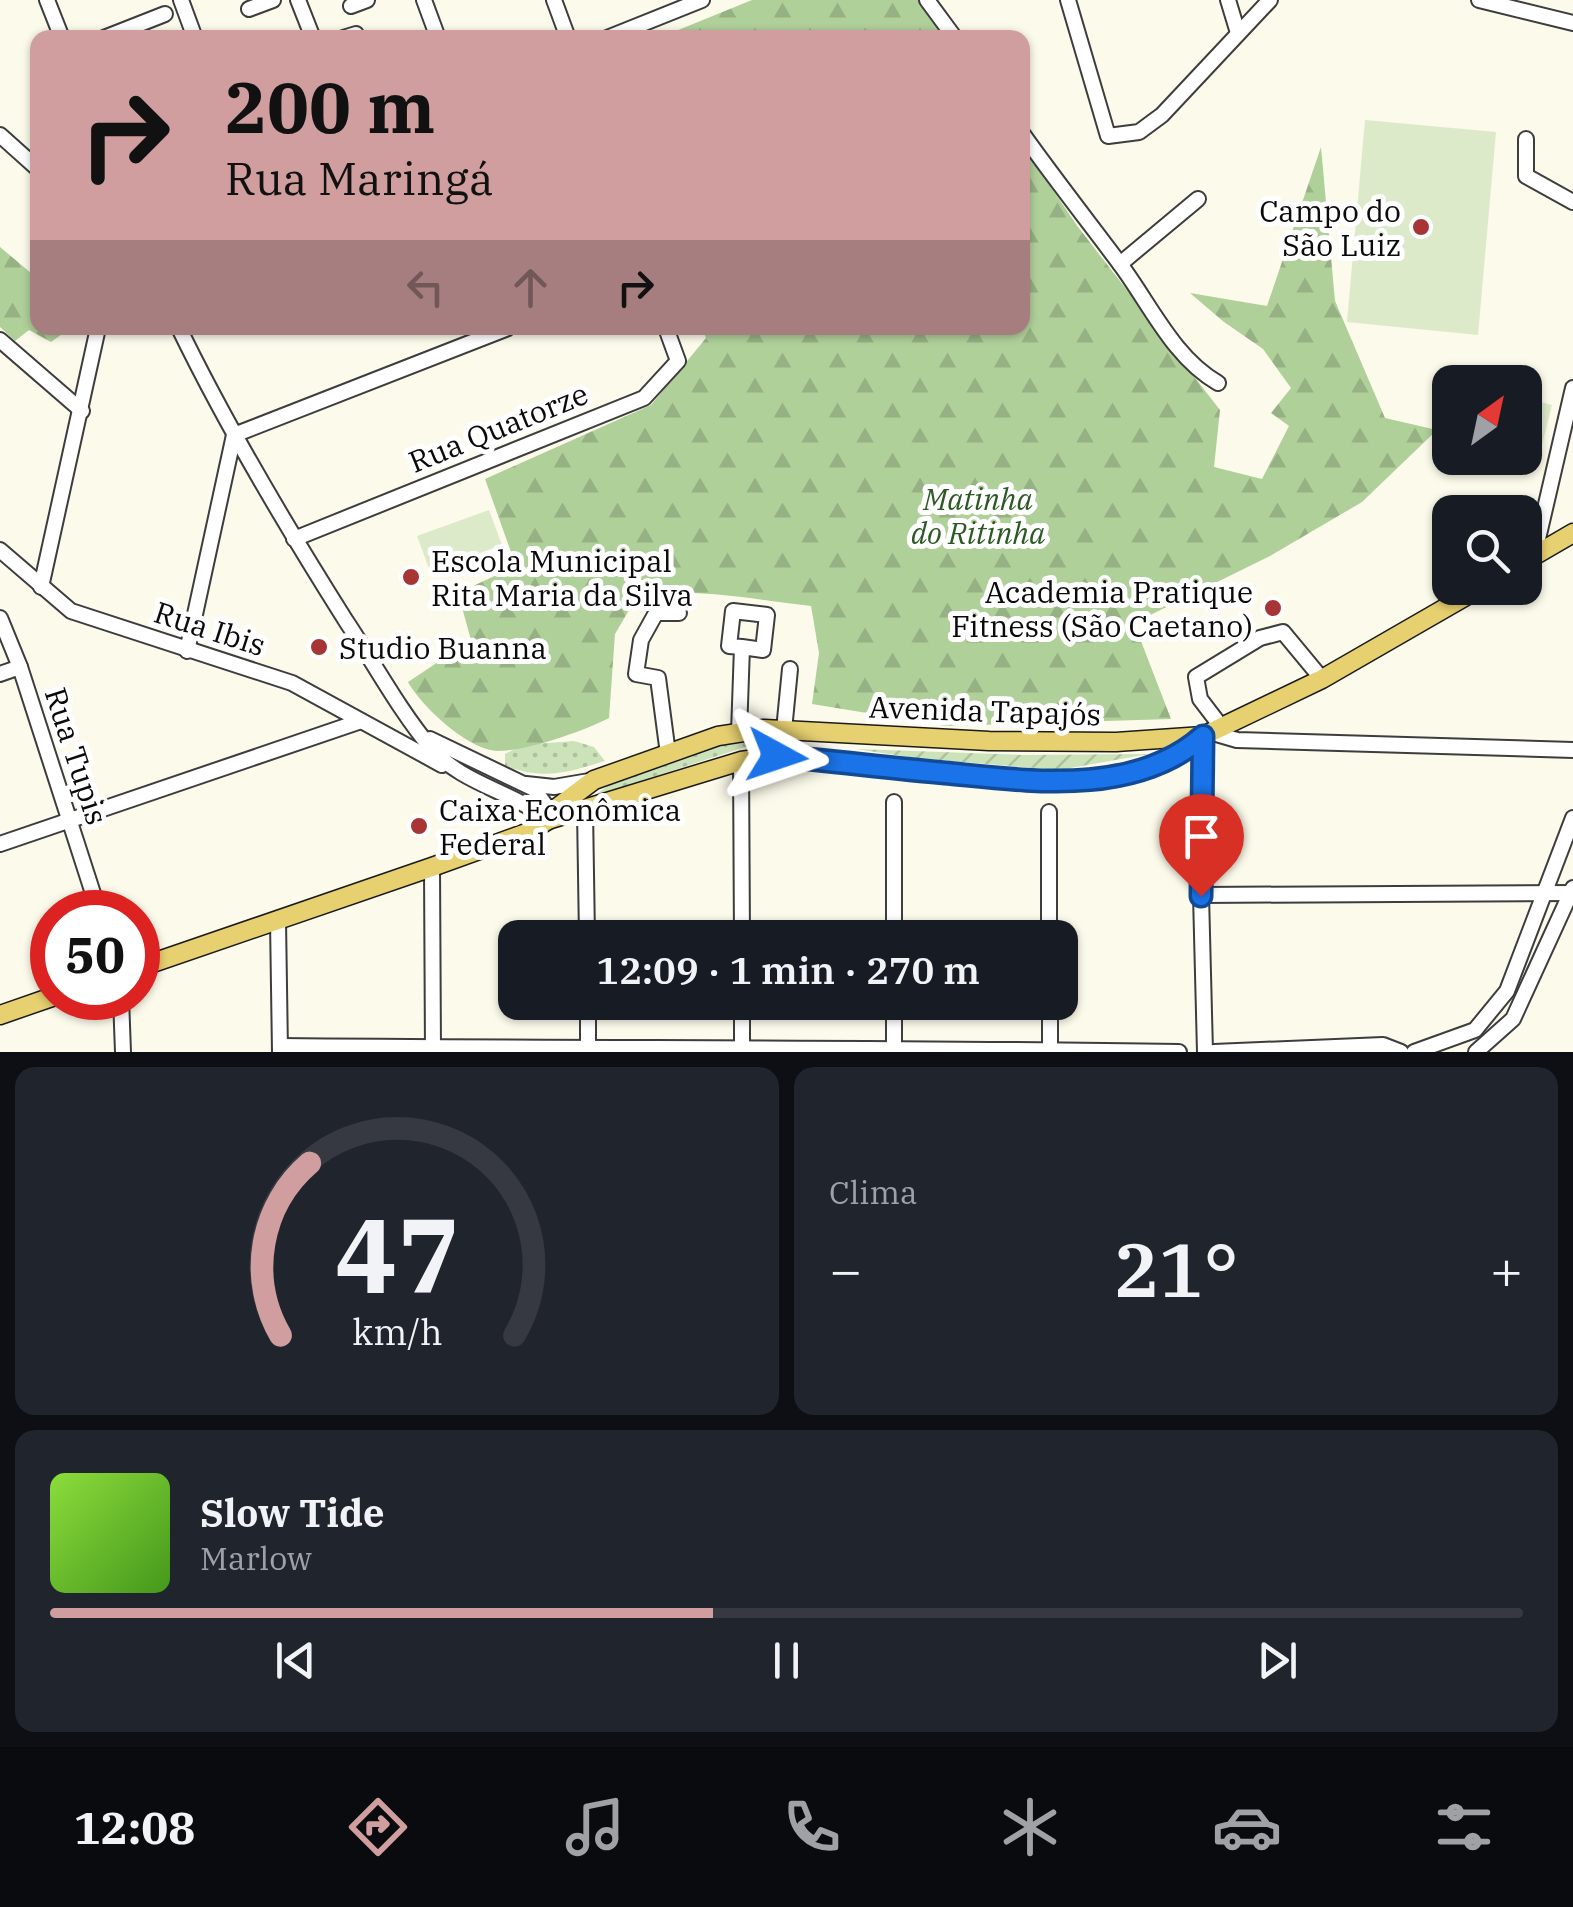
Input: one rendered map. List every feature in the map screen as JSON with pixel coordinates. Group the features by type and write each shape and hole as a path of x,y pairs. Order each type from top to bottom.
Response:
{"main road":[{"path":"1542,551 1573,533"},
{"name":"Avenida Tapajós","path":"160,961 529,832 548,820 741,761 777,756 1051,783 1119,776 1188,750 1450,605"},
{"name":"Avenida Tapajós","path":"548,820 554,810 594,780 718,736 739,733 784,730 1116,742 1213,733"},
{"path":"824,731 834,744 828,761"},
{"path":"0,1015 30,1005"}],"street":[{"path":"47,0 59,30"},
{"path":"249,9 274,0"},
{"path":"298,0 310,30"},
{"path":"351,6 368,0"},
{"path":"424,0 435,30"},
{"path":"554,0 565,30"},
{"path":"627,30 702,0"},
{"path":"927,0 950,30"},
{"path":"1068,0 1108,136 1139,132 1162,115 1270,0"},
{"path":"1228,0 1238,33"},
{"path":"1480,0 1573,24"},
{"path":"183,1 193,30"},
{"path":"136,30 165,14"},
{"path":"0,135 30,162"},
{"path":"1526,139 1526,176 1573,202"},
{"path":"1030,144 1183,356 1218,382"},
{"path":"1120,264 1198,199"},
{"path":"41,587 97,335"},
{"path":"186,335 234,435 294,538 429,746 465,776 502,792 548,820"},
{"path":"234,435 490,335"},
{"name":"Rua Quatorze","path":"294,538 644,398 678,361 669,335"},
{"path":"0,340 82,411"},
{"path":"1542,508 1573,388"},
{"path":"187,651 234,435"},
{"name":"Rua Ibis","path":"0,550 71,611 292,683 465,776"},
{"path":"668,754 658,678 636,674 641,640 656,614 679,613"},
{"name":"Rua Tupis","path":"0,618 20,667 92,890"},
{"path":"1205,1052 1201,896 1213,733 1196,677 1260,638 1283,632 1322,679"},
{"path":"739,733 742,648"},
{"path":"0,674 20,667"},
{"path":"784,730 790,669"},
{"path":"0,844 361,721"},
{"path":"1213,733 1237,740 1573,750"},
{"path":"425,737 534,789 547,807 548,820"},
{"path":"741,761 742,920"},
{"path":"521,782 554,788 594,780"},
{"path":"894,802 894,920"},
{"path":"585,810 586,920"},
{"path":"1048,812 1049,920"},
{"path":"1414,1052 1475,1030 1507,991 1573,818"},
{"path":"432,867 433,1050"},
{"path":"1201,896 1544,895 1572,891"},
{"path":"1476,1052 1513,1019 1572,891"},
{"path":"278,921 280,1049 1179,1052"},
{"path":"122,1020 123,1052"},
{"path":"588,1020 588,1050"},
{"path":"742,1020 742,1051"},
{"path":"894,1020 894,1050"},
{"path":"1050,1020 1050,1051"},
{"path":"1499,1052 1502,1030"},
{"path":"1214,1052 1384,1045 1401,1052"}],"green space":[{"path":"752,0 918,0 940,30 678,30"},
{"name":"Campo do São Luiz","path":"1365,120 1496,132 1478,335 1347,322"},
{"name":"Matinha do Ritinha","path":"1321,147 1335,301 1385,418 1432,429 1432,435 1362,502 1270,556 1134,623 1171,719 946,726 812,704 819,653 811,606 725,595 639,593 615,634 609,718 571,734 510,750 486,749 473,743 447,726 408,682 471,640 458,593 516,566 485,479 651,405 705,335 1030,335 1030,156 1078,227 1220,410 1214,467 1262,479 1289,426 1271,413 1291,388 1263,349 1190,293 1267,306"},
{"path":"0,247 30,272 30,331 15,341 0,327"},
{"path":"38,335 61,335 51,342"},
{"path":"1542,402 1552,405 1542,445"},
{"path":"489,510 502,545 430,571 417,536"},
{"path":"574,741 594,747 605,761 555,773 532,773 505,766 505,754 522,745"},
{"path":"742,742 802,742 810,747 745,747 594,796 624,778 665,762"},
{"path":"856,749 1022,755 1149,754 1059,770"}],"place":[{"name":"Campo do São Luiz","path":"1421,227"},
{"name":"Escola Municipal Rita Maria da Silva","path":"411,577"},
{"name":"Academia Pratique Fitness (São Caetano)","path":"1273,608"},
{"name":"Studio Buanna","path":"319,647"},
{"name":"Caixa Econômica Federal","path":"419,826"}],"route":[{"path":"777,756 1051,783 1119,776 1188,750 1203,736 1201,896"}]}
